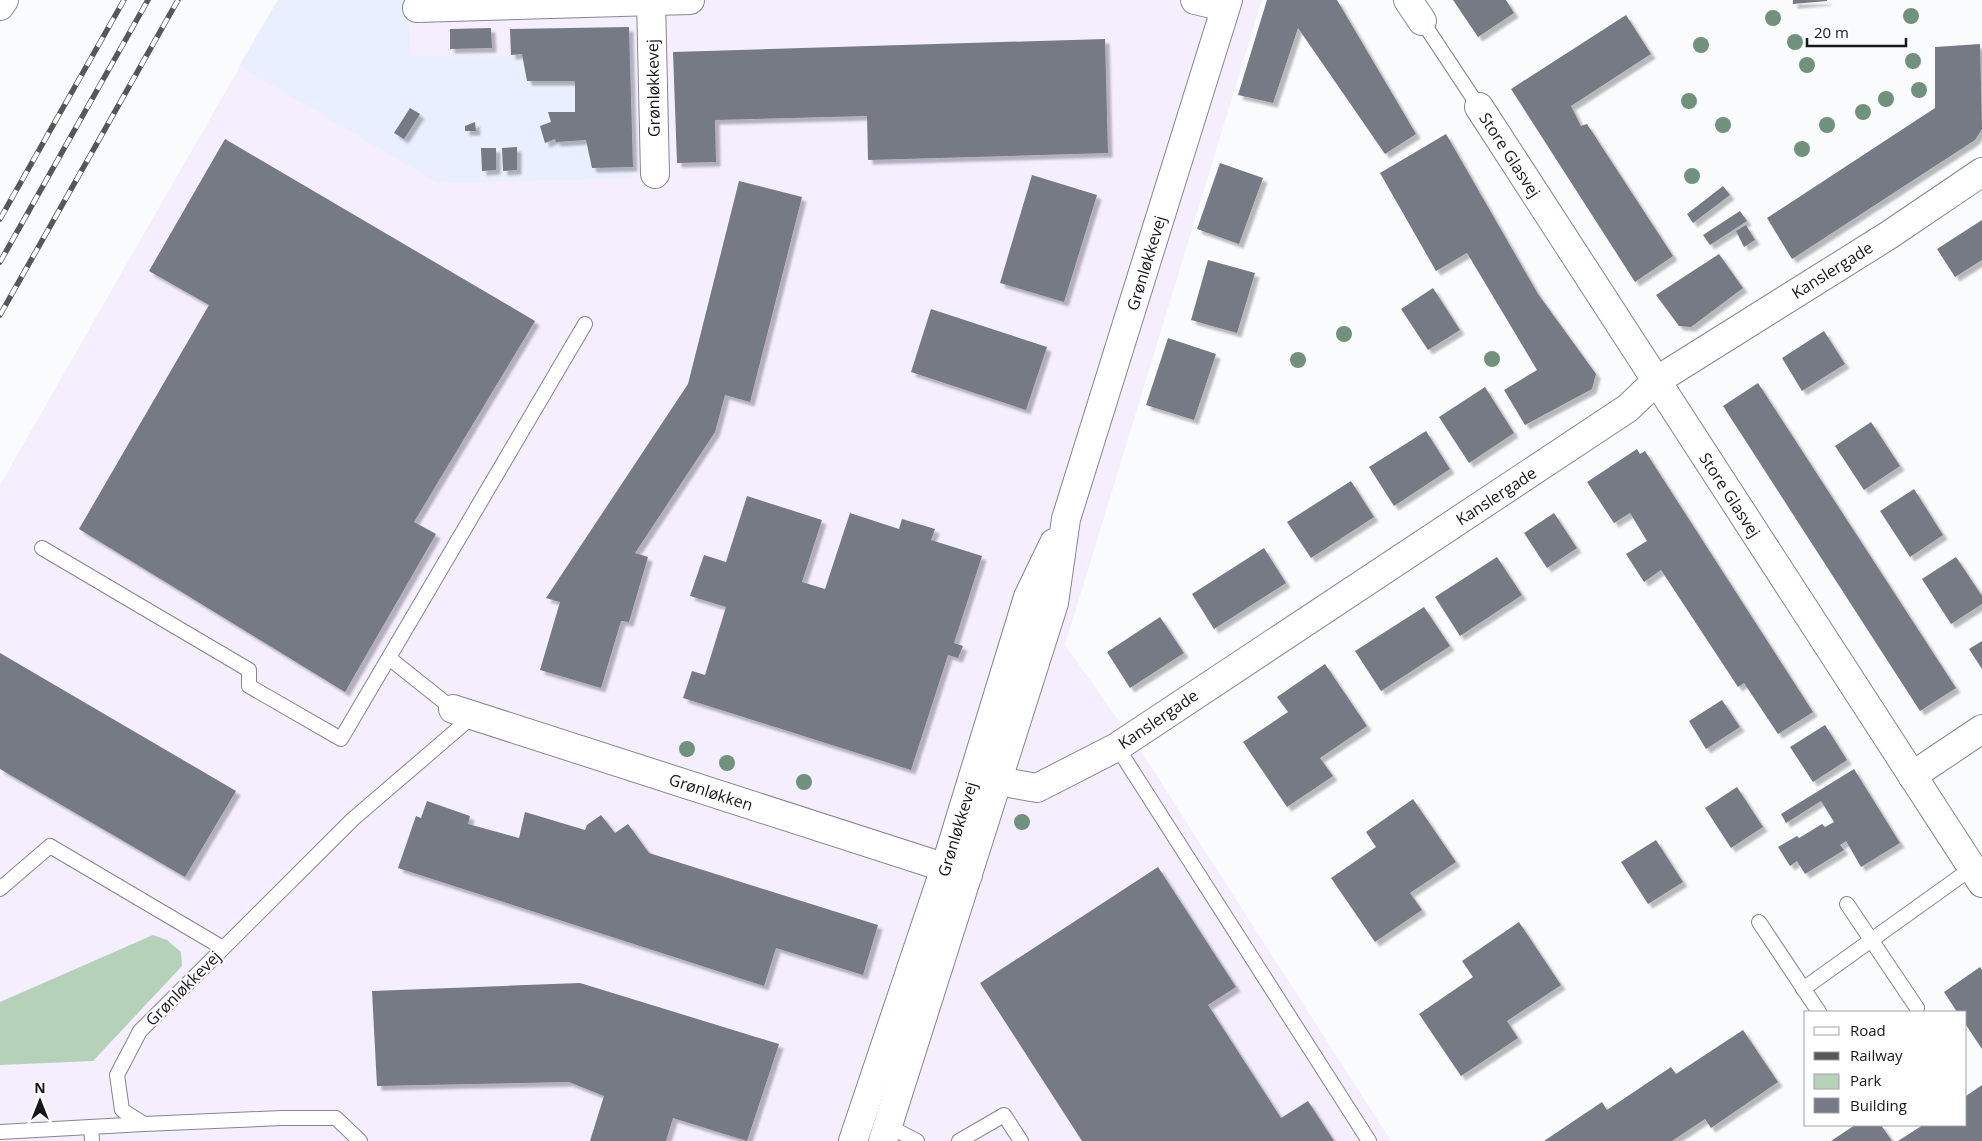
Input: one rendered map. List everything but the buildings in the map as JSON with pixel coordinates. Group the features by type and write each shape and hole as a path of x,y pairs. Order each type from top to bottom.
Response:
{"street":[{"path":"0,6 4,0"},
{"path":"417,8 690,0"},
{"name":"Grønløkkevej","path":"886,1134 957,872 1028,596 1066,519 1227,4 1195,0"},
{"name":"Grønløkkevej","path":"651,1 655,174"},
{"name":"Store Glasvej","path":"1479,107 1977,875"},
{"name":"Kanslergade","path":"998,781 1037,788 1117,747 1628,408 1656,381 1889,234 1982,172"},
{"name":"Grønløkkevej","path":"853,1141 957,872 998,781 1054,602 1066,519"},
{"name":"Grønløkken","path":"463,712 957,872"},
{"path":"1912,776 1982,730"}],"lane":[{"path":"1415,10 1479,107"},
{"path":"42,548 249,670 249,686 341,739 585,324"},
{"path":"389,658 463,712"},
{"name":"Grønløkkevej","path":"144,1124 122,1110 117,1075 140,1031 463,712"},
{"path":"1117,747 1369,1141"},
{"path":"0,888 50,846 223,948"},
{"path":"1803,988 1871,940 1977,875"},
{"path":"1847,904 1917,1008"},
{"path":"1759,922 1818,1011"},
{"path":"959,1141 1004,1115 1021,1141"},
{"path":"0,1132 91,1134 144,1124 282,1118 336,1118 360,1141"},
{"path":"886,1134 917,1141"}],"shaded area":[{"path":"278,0 1262,0 1065,645 1146,759 1391,1141 0,1141 0,485"},
{"path":"278,0 408,0 410,56 510,55 510,29 629,27 633,178 438,183 239,66"}],"green space":[{"path":"153,935 167,940 181,952 182,966 93,1061 0,1065 0,1002"}],"railway":[{"path":"0,219 124,0"},
{"path":"0,262 148,0"},
{"path":"0,315 178,0"}]}
